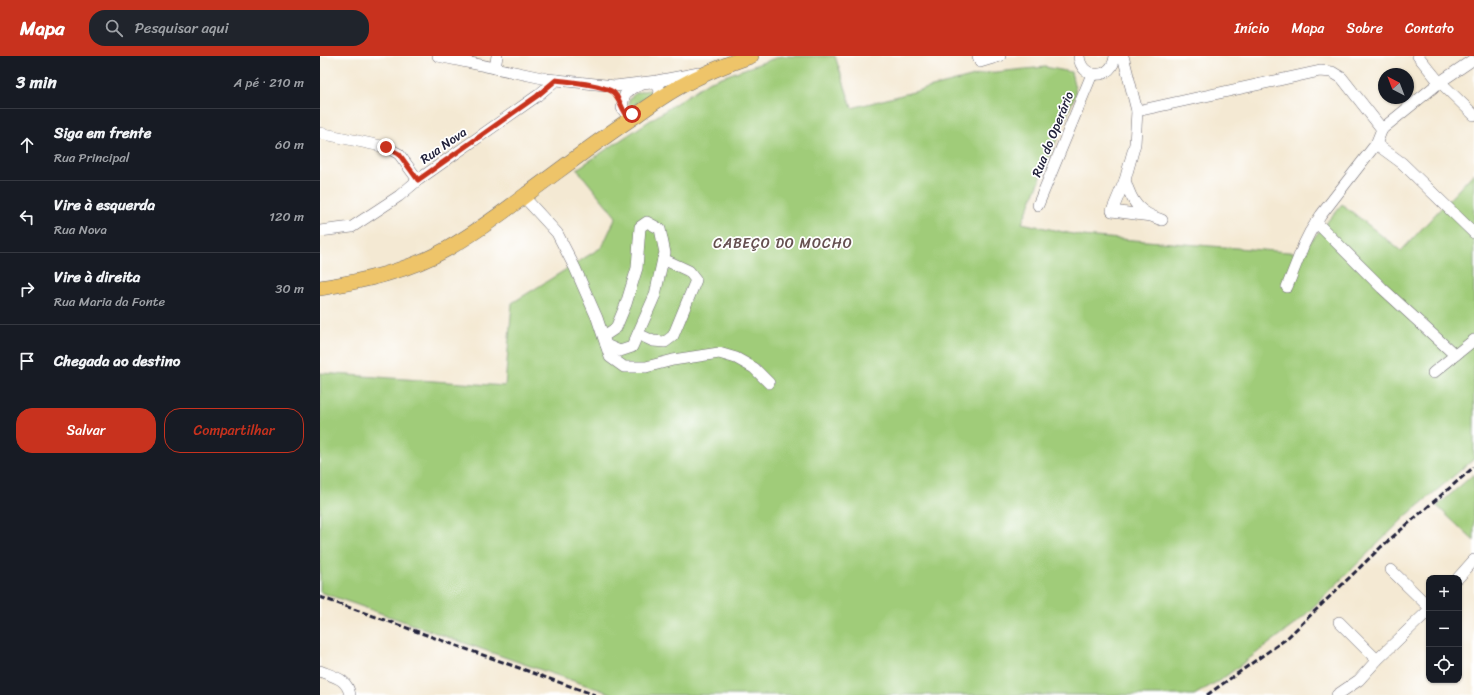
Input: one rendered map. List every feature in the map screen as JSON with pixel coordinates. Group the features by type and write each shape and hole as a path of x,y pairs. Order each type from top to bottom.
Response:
{"main road":[{"path":"320,288 351,283 384,275 416,264 446,249 474,233 640,112 680,86 713,70 751,56"}],"street":[{"path":"438,56 556,80 592,85 614,86 713,70"},
{"path":"495,68 497,56"},
{"path":"978,56 980,62 1000,56"},
{"path":"1079,56 1083,68 1092,74 1102,74 1109,70 1115,56"},
{"path":"1123,56 1136,111 1135,144 1125,180 1112,211 1151,216"},
{"path":"1418,56 1440,82 1474,115"},
{"path":"1287,287 1304,244 1316,222 1376,144 1382,129 1440,82 1471,60"},
{"path":"1136,111 1320,72 1332,72 1342,78 1382,129"},
{"name":"Rua do Operário","path":"1038,205 1092,74"},
{"name":"Rua Nova","path":"320,231 352,228 399,196 418,180 537,96 556,80"},
{"path":"612,132 621,116 626,94 632,89 646,82 655,84 660,89 658,100"},
{"path":"592,85 613,92 626,114 640,112"},
{"path":"320,133 386,147 399,154 418,180"},
{"path":"1376,144 1402,164 1474,233"},
{"path":"1125,180 1130,194 1138,208 1151,216 1162,220"},
{"path":"524,197 556,233 575,268 605,341 610,357 624,367 646,367 673,360 719,353 736,358 754,368 769,383"},
{"path":"647,222 660,229 665,253 654,295 632,347 620,351 605,341 616,328 626,304 636,268 640,227 647,222"},
{"path":"1316,222 1382,288 1455,355"},
{"path":"638,334 654,341 665,342 674,336 696,280 689,271 663,259"},
{"path":"1433,373 1474,340"},
{"path":"1461,575 1474,560"},
{"path":"1392,570 1426,604"},
{"path":"1337,695 1359,680 1377,660 1428,611"},
{"path":"1339,622 1377,660"},
{"path":"320,671 344,681 349,687 350,695"}],"green space":[{"path":"781,56 835,56 852,108 986,73 1045,67 1071,72 1076,93 1022,223 1082,236 1301,253 1342,204 1401,251 1474,173 1474,459 1406,516 1299,621 1222,679 1194,695 616,695 320,592 320,373 505,386 512,303 602,247 616,217 577,169 708,82"},
{"path":"648,90 655,92 631,107 628,103 633,95 638,92"},
{"path":"1474,474 1474,541 1437,506"}],"railway":[{"path":"1207,695 1286,639 1381,547 1474,467"},
{"path":"320,597 595,695"}],"district":[{"name":"CABEÇO DO MOCHO","path":"783,243"}],"route":[{"path":"386,147 399,154 418,180 537,96 556,80 592,85 613,92 626,114 632,114"}]}
